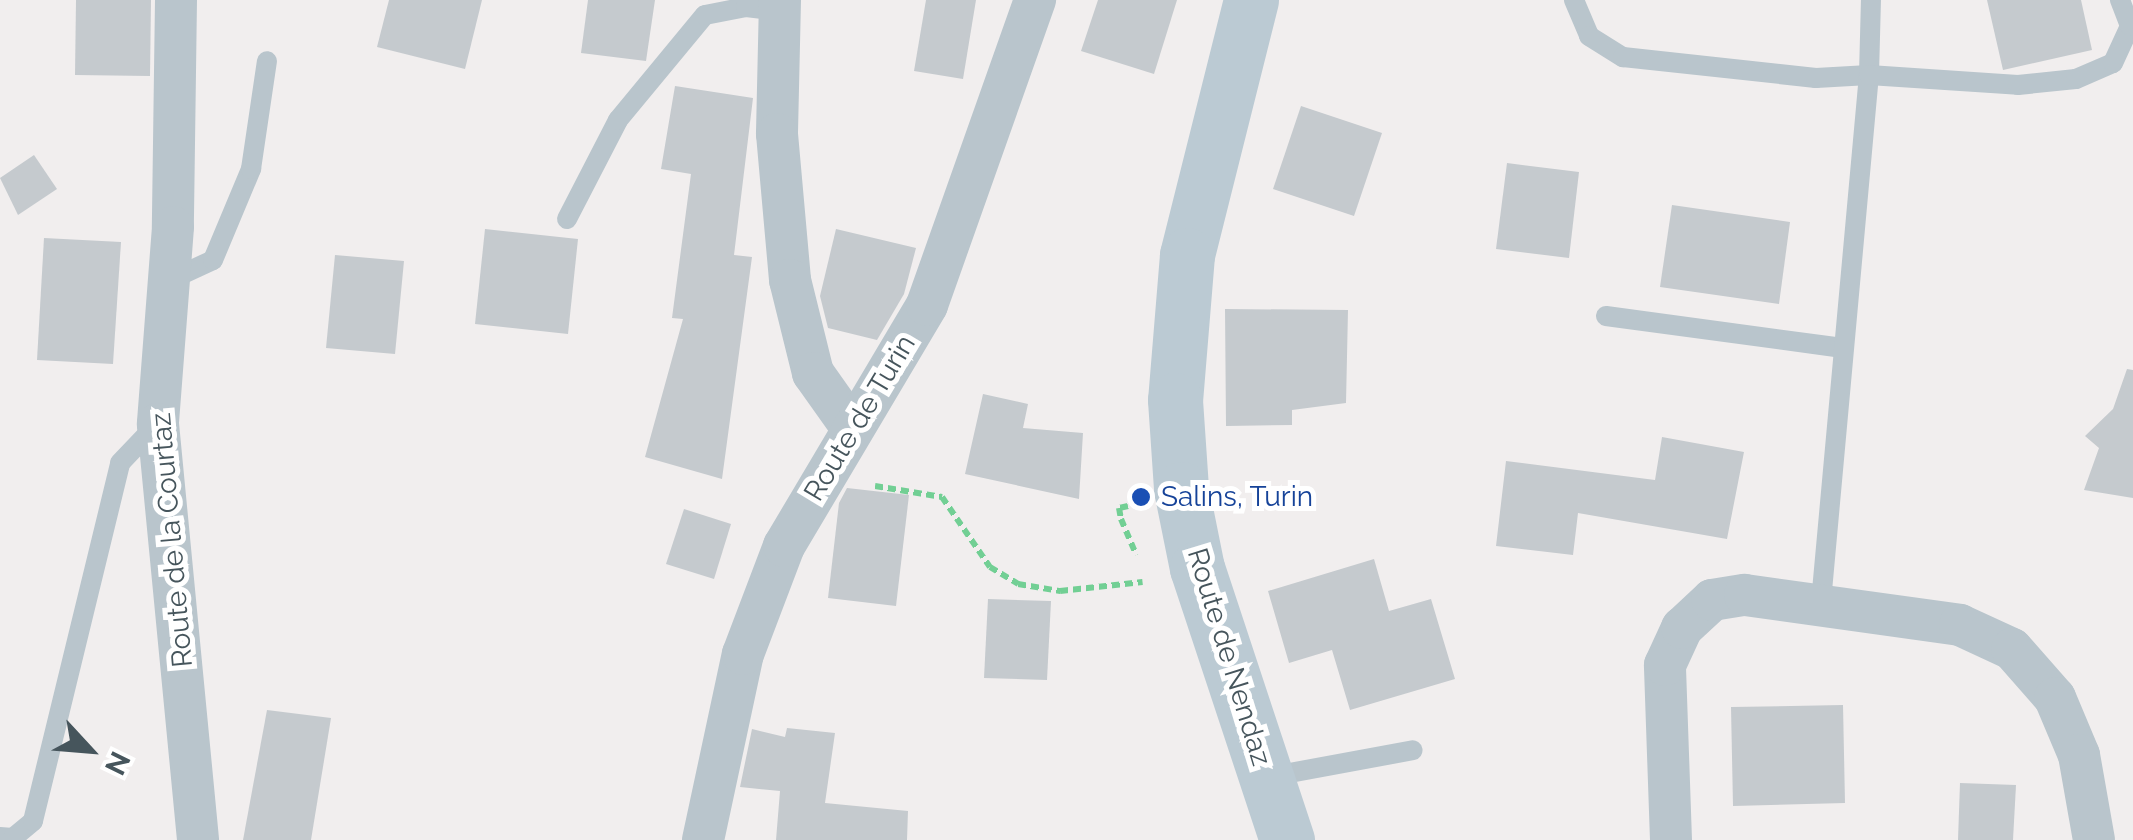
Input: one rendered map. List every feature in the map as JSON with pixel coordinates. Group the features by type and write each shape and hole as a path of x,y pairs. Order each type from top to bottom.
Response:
{"main road":[{"name":"Route de Nendaz","path":"1251,0 1191,236 1174,360 1181,489 1197,568 1287,840"}],"street":[{"name":"Route de la Courtaz","path":"176,0 168,281 158,424 198,840"},
{"name":"Route de Turin","path":"703,840 743,654 784,546 927,305 1036,0"},
{"path":"779,5 777,134 790,280 813,374 852,428"},
{"path":"1671,840 1662,687 1682,628 1712,600 1745,595 1821,602 1960,625 2012,649 2056,698 2078,755 2094,840"}],"lane":[{"path":"1574,0 1590,36 1624,57 1816,78 1869,75 2018,84 2076,79 2113,62 2130,26 2120,0"},
{"path":"1821,602 1869,75 1870,0"},
{"path":"567,220 618,120 706,15 779,5"},
{"path":"168,281 213,260 251,169 267,61"},
{"path":"1606,316 1843,348"},
{"path":"0,837 13,838 32,821 120,463 158,424"},
{"path":"1266,778 1414,750"}],"path":[{"path":"862,485 942,497 990,567 1018,584 1071,590 1143,582"},
{"path":"1128,506 1119,508 1120,519 1151,598"}],"building":[{"path":"76,0 151,0 150,76 75,75"},
{"path":"389,0 482,0 465,69 377,47"},
{"path":"588,0 655,0 646,61 581,53"},
{"path":"926,0 976,0 963,79 914,71"},
{"path":"1098,0 1177,0 1154,74 1081,51"},
{"path":"1987,0 2081,0 2092,50 2003,70"},
{"path":"675,86 753,98 734,255 752,257 722,479 645,457 683,319 672,318 691,174 661,169"},
{"path":"1301,106 1382,133 1354,216 1273,189"},
{"path":"34,155 57,189 18,215 0,178"},
{"path":"1507,163 1579,172 1569,258 1496,249"},
{"path":"1672,205 1790,222 1779,304 1660,287"},
{"path":"485,229 578,239 568,334 475,324"},
{"path":"836,229 916,248 904,294 877,340 828,328 820,296"},
{"path":"44,238 121,242 113,364 37,360"},
{"path":"335,255 404,261 395,354 326,348"},
{"path":"1225,309 1348,310 1346,403 1292,410 1292,425 1226,426"},
{"path":"2127,369 2133,370 2133,498 2084,490 2099,448 2085,436 2113,409"},
{"path":"983,394 1028,404 1023,428 1083,433 1079,499 965,474"},
{"path":"1662,437 1744,452 1727,539 1578,513 1573,555 1496,546 1506,461 1655,480"},
{"path":"847,488 909,495 896,606 828,598 839,503"},
{"path":"684,509 731,524 714,579 666,564"},
{"path":"1374,559 1389,611 1431,599 1455,679 1350,710 1332,650 1289,663 1268,591"},
{"path":"988,599 1051,601 1047,680 984,678"},
{"path":"1843,705 1845,803 1733,806 1731,707"},
{"path":"267,710 331,718 311,840 243,840"},
{"path":"787,728 835,733 825,803 908,811 907,840 776,840 780,791 740,787 752,729 785,737"},
{"path":"1960,783 2016,785 2013,840 1958,840"}],"place":[{"name":"Salins, Turin","path":"1141,497"}]}
